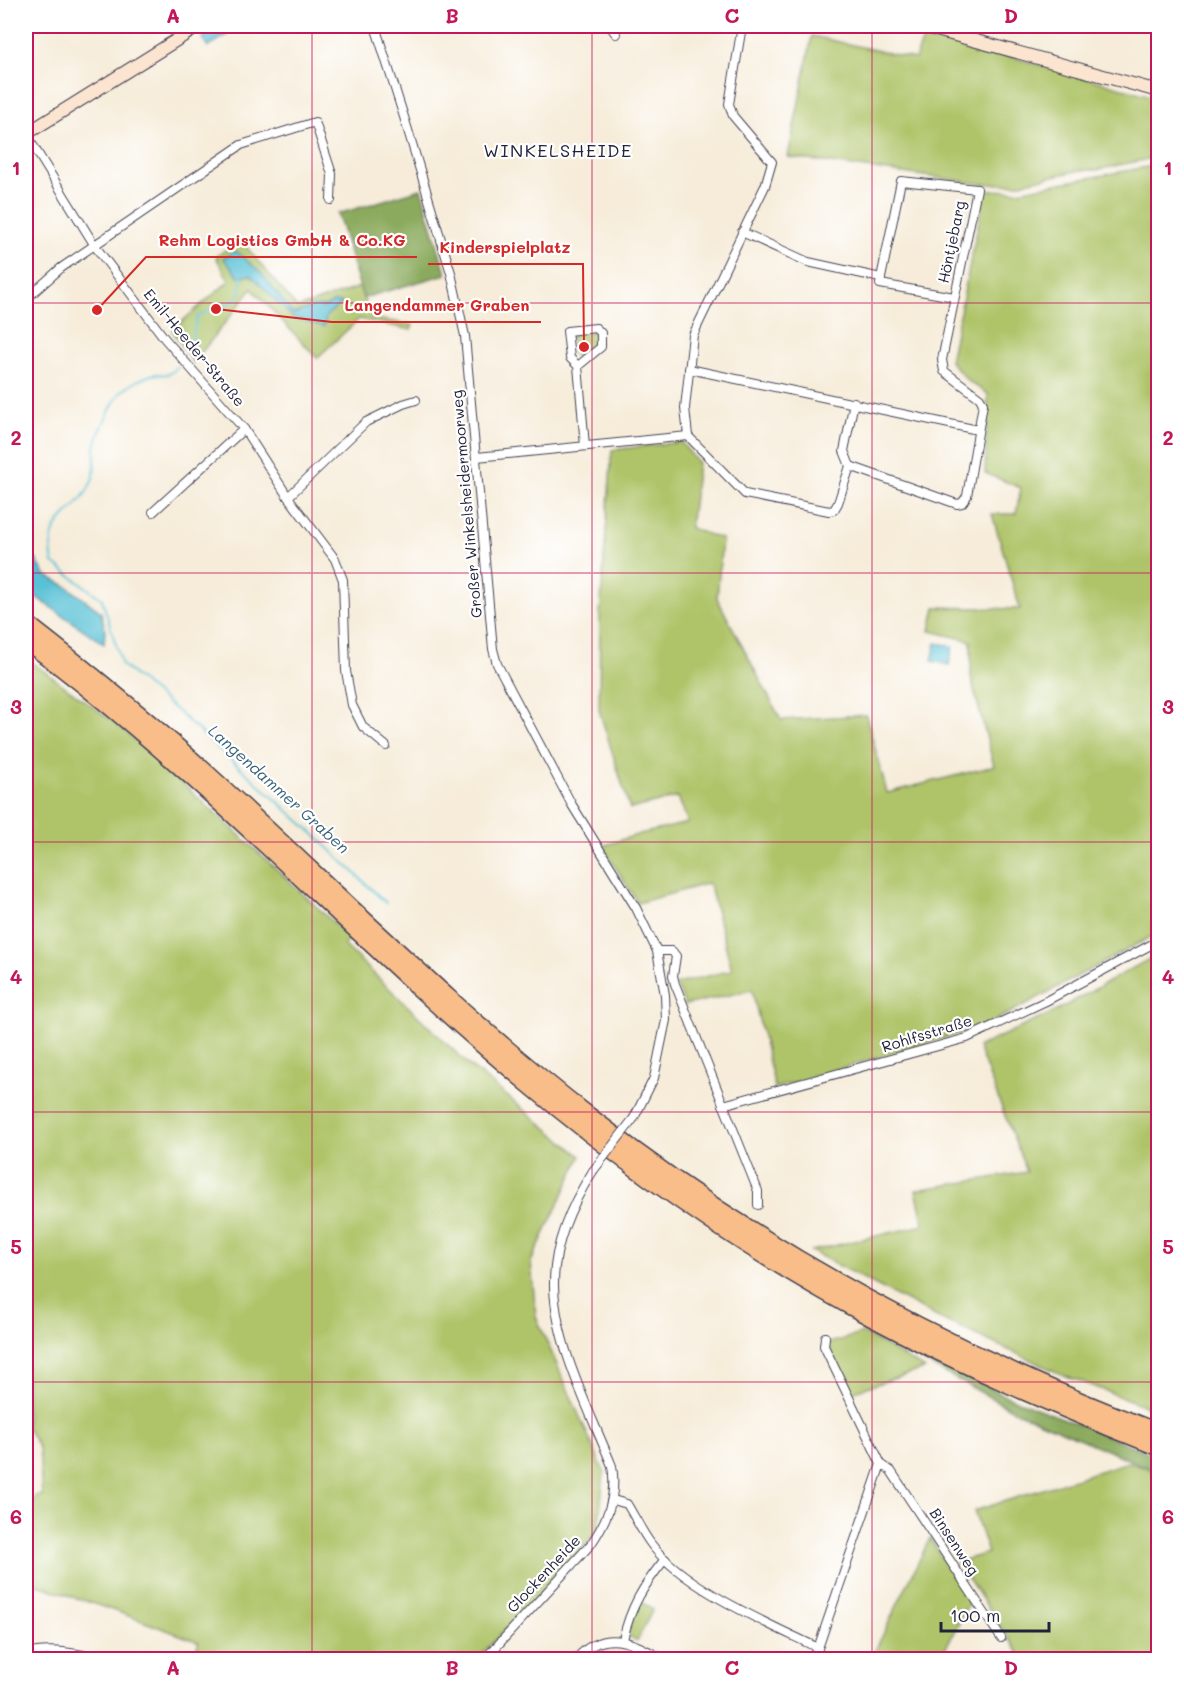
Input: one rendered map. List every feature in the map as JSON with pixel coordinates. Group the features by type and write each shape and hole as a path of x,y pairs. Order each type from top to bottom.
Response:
{"highway":[{"path":"26,623 119,697 201,768 487,1031 586,1114 630,1147 720,1210 867,1299 1002,1367 1093,1407 1158,1432"},
{"path":"26,641 154,744 436,1005 526,1082 626,1161 721,1226 868,1316 1031,1395 1158,1447"}],"street":[{"path":"26,134 199,26"},
{"name":"Großer Winkelsheidermoorweg","path":"375,26 451,273 462,320 496,664 572,805 636,908 657,951 665,995 666,1020 654,1078 634,1118 579,1192 559,1248 554,1286 559,1323 576,1378 612,1466 613,1500"},
{"path":"610,26 616,34"},
{"path":"741,26 729,104 733,116 772,162 765,186 693,335 685,408 688,436 745,494 829,511 834,510 850,466 844,451 854,402"},
{"path":"922,26 1158,91"},
{"path":"26,299 61,268 241,145 315,122 332,174 331,200"},
{"name":"Emil-Heeder-Straße","path":"26,134 95,246 165,339 244,429 288,497 335,559 343,580 346,671 352,705 363,727 386,746"},
{"name":"Höntjebarg","path":"850,466 957,504 967,496 983,404 980,398 944,371 942,360 977,189 901,181 880,284 954,297"},
{"name":"Höntjebarg","path":"742,232 808,262 881,278"},
{"path":"578,366 601,347 601,333 596,328 567,330 570,358 578,366 585,446"},
{"path":"689,369 978,430"},
{"path":"288,497 366,422 416,400"},
{"name":"Emil-Heeder-Straße","path":"153,513 244,429"},
{"path":"477,457 636,443 688,436"},
{"name":"Rohlfsstraße","path":"723,1105 967,1038 1046,1001 1158,941"},
{"name":"Großer Winkelsheidermoorweg","path":"657,951 672,951 676,956 673,976 675,984 758,1191 758,1205"},
{"path":"814,1659 881,1464 824,1347 825,1337"},
{"name":"Binsenweg","path":"881,1464 891,1471 1001,1638"},
{"path":"613,1500 627,1504 650,1543 665,1559 689,1578 741,1610 818,1648"},
{"name":"Glockenheide","path":"484,1659 591,1544 604,1525 613,1500"},
{"path":"623,1640 629,1615 644,1586 665,1559"},
{"path":"575,1659 582,1651 601,1640 623,1640 664,1659"},
{"path":"26,1654 37,1651 100,1659"},
{"path":"492,1652 500,1659"}],"green space":[{"path":"926,33 1158,98 1158,157 1016,184 982,184 788,157 812,36 915,59"},
{"path":"1158,165 1158,933 987,1025 775,1088 752,990 685,1005 676,984 732,970 709,883 638,903 602,846 688,823 678,797 630,809 599,710 600,615 612,450 681,442 698,463 690,528 722,539 717,598 781,720 866,715 887,793 994,766 971,678 971,641 930,631 935,607 1020,609 992,514 1016,514 1021,488 985,473 988,394 968,381 950,361 985,190 1018,191"},
{"path":"421,189 446,274 363,298 338,214"},
{"path":"234,243 243,243 297,308 360,287 371,318 413,325 411,330 359,319 317,358 252,289 193,363 172,330 229,281 216,257"},
{"path":"594,331 598,333 597,345 579,362 572,353 570,336 572,333"},
{"path":"26,658 118,725 350,938 344,945 471,1067 581,1156 531,1262 536,1317 604,1472 598,1531 477,1659 191,1659 199,1642 26,1581 26,1542 35,1496 42,1496 39,1448 26,1427"},
{"path":"1158,954 1158,1411 1059,1373 939,1318 811,1251 924,1225 916,1190 1027,1172 978,1047 1054,1012"},
{"path":"879,1330 1006,1396 1158,1456 1158,1492 1151,1469 1017,1412 875,1335"},
{"path":"863,1333 925,1369 851,1392 826,1344"},
{"path":"1128,1462 1151,1469 1158,1492 1158,1659 1023,1659 957,1562 988,1553 974,1511"},
{"path":"930,1538 969,1602 940,1659 871,1659"},
{"path":"639,1601 653,1609 637,1641 627,1635"}],"water":[{"path":"222,26 227,35 208,47 202,38"},
{"path":"236,251 261,273 293,314 315,306 325,307 334,302 342,303 326,316 324,326 294,319 251,275 239,277 223,258"},
{"path":"35,558 45,575 66,586 101,612 105,630 104,644 26,590 26,561"},
{"path":"936,643 953,646 949,665 932,661"}],"waterway":[{"name":"Langendammer Graben","path":"190,348 197,317 234,301 241,287 242,276"},
{"name":"Langendammer Graben","path":"179,366 168,374 155,374 142,379 122,391 114,402 96,443 94,477 86,493 57,525 53,535 51,547 53,563 102,599 122,665 177,711 315,835 386,903"}],"place":[{"name":"Langendammer Graben","path":"216,309"},
{"name":"Rehm Logistics GmbH & Co.KG","path":"97,310"},
{"name":"Kinderspielplatz","path":"584,347"}],"district":[{"name":"WINKELSHEIDE","path":"558,151"}]}
